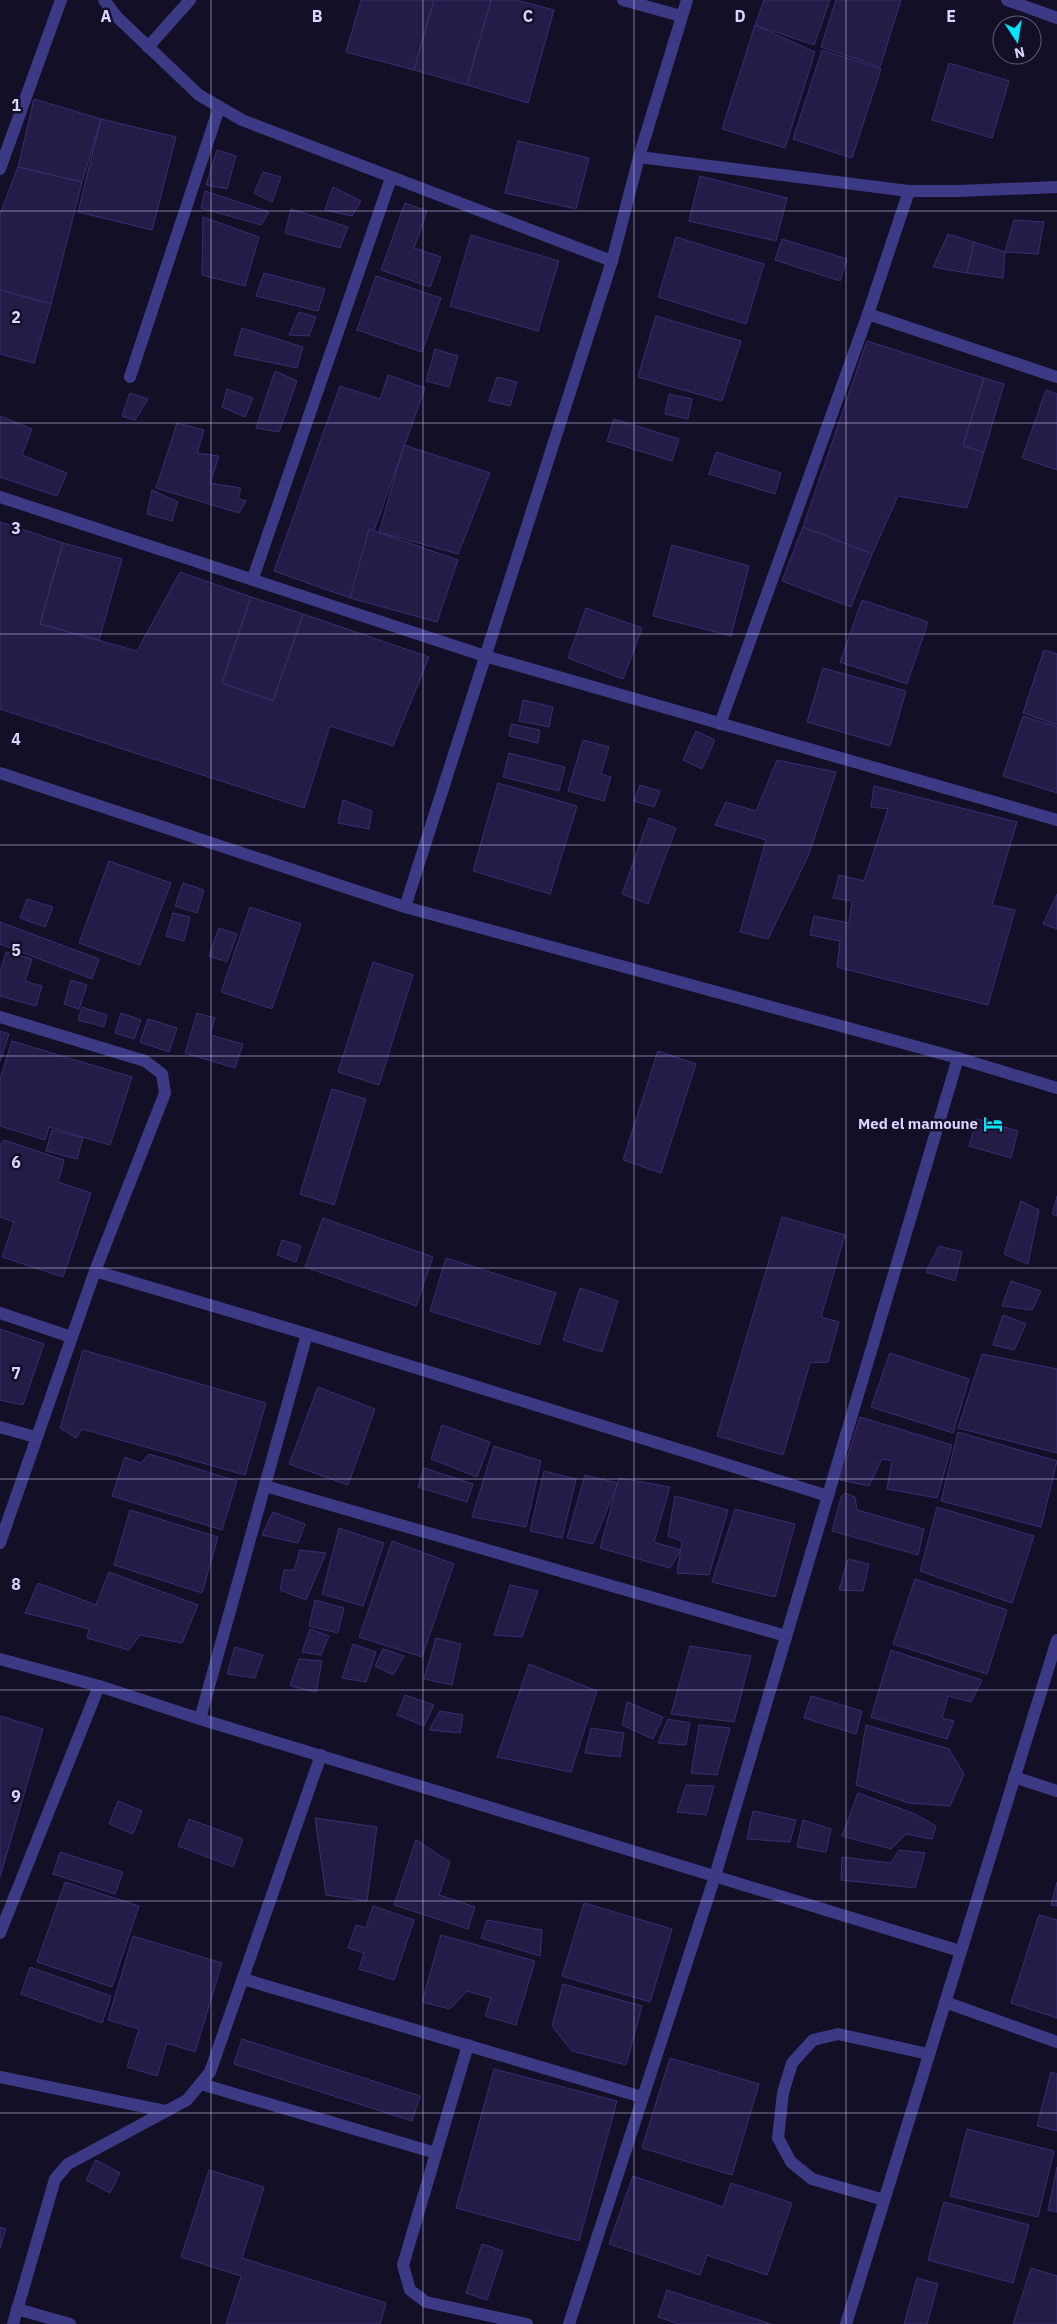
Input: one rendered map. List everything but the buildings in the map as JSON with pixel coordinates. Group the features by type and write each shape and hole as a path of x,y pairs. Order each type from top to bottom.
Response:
{"street":[{"path":"0,169 61,0"},
{"path":"104,0 117,17 199,95 242,120 612,261"},
{"path":"148,47 190,0"},
{"path":"623,0 681,16"},
{"path":"405,907 612,261 639,157 687,0"},
{"path":"1007,0 1057,18"},
{"path":"130,377 219,108"},
{"path":"639,157 909,191 1057,187"},
{"path":"253,578 391,178"},
{"path":"720,724 868,314 909,191"},
{"path":"868,314 1057,377"},
{"path":"0,497 253,578 485,656 1057,820"},
{"path":"0,773 405,907 958,1058 1057,1088"},
{"path":"0,1017 145,1061 162,1074 165,1093 95,1271 35,1437 0,1543"},
{"path":"569,2324 715,1876 958,1058"},
{"path":"95,1271 307,1334 828,1496"},
{"path":"0,1313 71,1337"},
{"path":"200,1719 307,1334"},
{"path":"0,1427 35,1437"},
{"path":"265,1486 786,1636"},
{"path":"846,2324 1057,1640"},
{"path":"0,1659 99,1686 200,1719 960,1951"},
{"path":"1,1930 99,1686"},
{"path":"13,2324 55,2179 68,2164 187,2100 210,2072 322,1755"},
{"path":"1014,1777 1057,1791"},
{"path":"243,1979 642,2097"},
{"path":"945,2002 1057,2042"},
{"path":"884,2200 812,2179 791,2162 778,2138 783,2093 792,2063 813,2040 838,2034 928,2054"},
{"path":"468,2045 403,2265 410,2290 426,2302 527,2324"},
{"path":"0,2077 166,2111"},
{"path":"201,2084 436,2153"},
{"path":"18,2309 70,2324"}],"place":[{"name":"Med el mamoune","path":"993,1124"}]}
